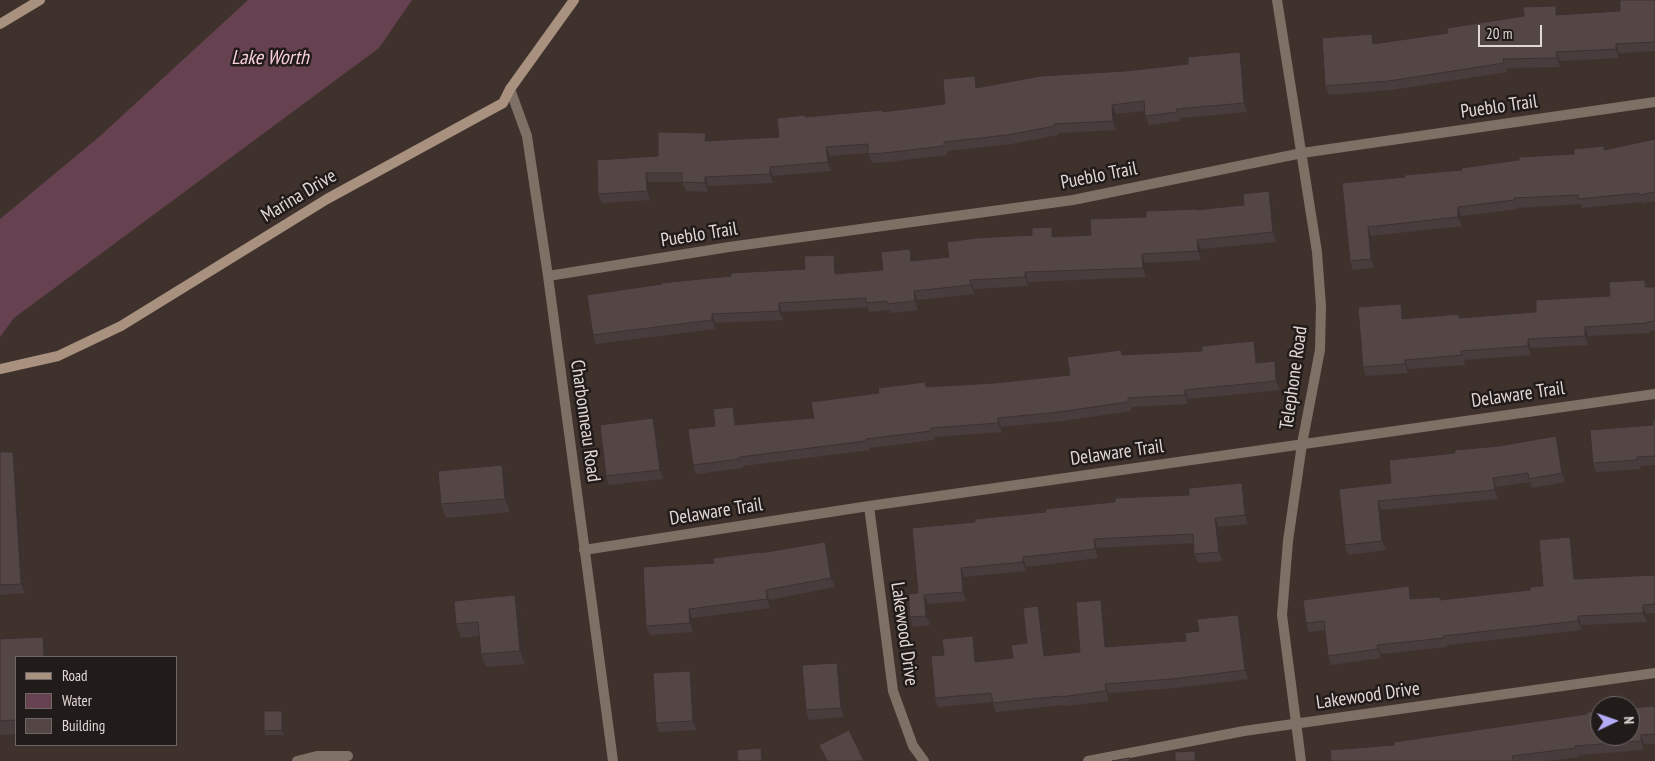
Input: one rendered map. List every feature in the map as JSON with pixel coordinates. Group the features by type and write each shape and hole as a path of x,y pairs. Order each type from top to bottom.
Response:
{"street":[{"path":"0,24 40,0"},
{"name":"Marina Drive","path":"0,369 58,356 121,326 327,199 503,102 574,0"},
{"name":"Telephone Road","path":"1278,0 1317,252 1321,306 1320,350 1302,444 1288,541 1282,615 1301,761"},
{"name":"Charbonneau Road","path":"510,90 527,136 548,276 613,761"},
{"name":"Pueblo Trail","path":"548,276 720,249 1073,200 1302,153 1655,102"},
{"name":"Delaware Trail","path":"584,550 869,506 1655,394"},
{"name":"Lakewood Drive","path":"869,506 893,691 913,746 924,761"},
{"name":"Lakewood Drive","path":"1088,761 1244,731 1655,673"},
{"path":"297,761 317,756 348,756"}],"water":[{"name":"Lake Worth","path":"248,0 412,0 379,48 14,318 0,337 0,219 99,137"}],"building":[{"path":"1620,0 1655,0 1655,42 1616,44 1616,49 1556,52 1557,58 1503,59 1504,63 1389,81 1325,86 1322,38 1372,34 1373,44 1448,33 1447,28 1524,16 1523,7 1556,6 1556,15 1620,11"},
{"path":"1240,52 1244,103 1176,109 1177,112 1145,116 1144,101 1112,105 1113,121 1054,124 1055,126 1007,135 944,142 944,146 884,153 868,154 868,144 826,147 828,162 770,167 770,174 705,177 705,183 682,182 682,173 646,173 647,191 598,194 597,160 658,156 658,132 706,133 705,141 779,137 777,118 882,110 883,112 945,104 943,79 975,76 976,88 1041,76 1126,71 1188,64 1188,57"},
{"path":"1655,139 1655,192 1639,195 1639,193 1579,199 1578,195 1514,198 1514,200 1458,207 1458,217 1368,227 1371,259 1350,261 1342,183 1462,170 1461,168 1519,160 1519,157 1574,154 1574,149 1604,146 1604,150"},
{"path":"1269,191 1273,232 1197,240 1198,251 1142,254 1143,268 1025,272 1025,277 970,280 971,285 914,291 915,301 887,304 887,301 866,303 866,298 779,303 779,311 712,314 712,320 593,335 587,295 661,283 731,276 731,273 805,269 804,256 834,255 835,274 883,270 881,252 910,249 911,261 949,257 947,242 976,238 1032,235 1032,228 1052,227 1052,237 1091,235 1090,219 1146,217 1146,211 1196,210 1244,205 1243,194"},
{"path":"1645,280 1645,287 1655,287 1655,321 1585,327 1585,336 1528,339 1528,346 1461,351 1462,355 1405,360 1405,364 1363,367 1358,307 1401,304 1402,319 1458,314 1459,318 1536,312 1536,300 1610,296 1609,282"},
{"path":"1254,341 1256,363 1275,361 1276,381 1185,390 1185,395 1128,398 1128,402 998,418 998,423 931,428 931,431 693,465 688,429 715,426 713,409 733,407 735,425 814,418 811,402 879,393 878,388 925,382 926,387 995,383 1070,375 1067,357 1121,350 1122,355 1202,351 1202,346"},
{"path":"653,418 660,470 606,476 600,425"},
{"path":"1653,419 1655,419 1655,456 1637,457 1637,460 1593,463 1590,430 1653,425"},
{"path":"1556,436 1562,473 1529,479 1528,473 1493,478 1495,490 1378,501 1382,541 1345,545 1339,489 1391,483 1389,460 1455,453 1455,450 1499,446"},
{"path":"0,452 13,452 21,584 0,585"},
{"path":"502,465 505,499 441,504 438,471"},
{"path":"1242,483 1245,515 1215,518 1219,552 1194,554 1193,534 1094,539 1095,549 1023,557 1023,562 961,568 963,592 924,595 926,616 910,617 908,594 918,593 912,528 975,522 975,519 1046,512 1045,509 1115,502 1115,498 1189,495 1189,488"},
{"path":"1570,537 1574,579 1655,575 1655,604 1643,605 1643,613 1578,616 1578,621 1377,645 1378,649 1328,656 1324,621 1306,623 1303,600 1409,586 1410,599 1440,597 1440,600 1530,590 1530,587 1543,586 1539,540"},
{"path":"825,542 831,578 766,590 767,599 689,609 690,623 646,626 643,567 714,563 713,558 761,553"},
{"path":"515,595 520,651 481,654 478,622 456,624 454,601"},
{"path":"1101,600 1105,647 1186,641 1185,633 1199,631 1197,619 1238,615 1245,670 1172,679 1105,684 1106,691 1060,697 993,703 991,693 935,698 931,656 944,655 942,639 973,636 975,662 1013,658 1011,645 1027,643 1023,608 1038,606 1044,656 1080,652 1076,602"},
{"path":"43,637 44,656 15,656 15,720 0,721 0,639"},
{"path":"837,663 841,708 806,710 802,665"},
{"path":"690,671 693,721 656,723 653,673"},
{"path":"1655,706 1655,734 1641,735 1640,741 1640,707"},
{"path":"264,711 282,711 282,730 264,731"},
{"path":"1587,712 1590,712 1590,745 1512,756 1513,761 1331,761 1330,750 1394,745 1394,742 1587,714"},
{"path":"849,730 864,761 827,761 819,745"},
{"path":"761,748 762,761 738,761 737,750"},
{"path":"1195,751 1195,761 1175,761 1175,752"},
{"path":"1129,758 1130,761 1112,761"}]}
